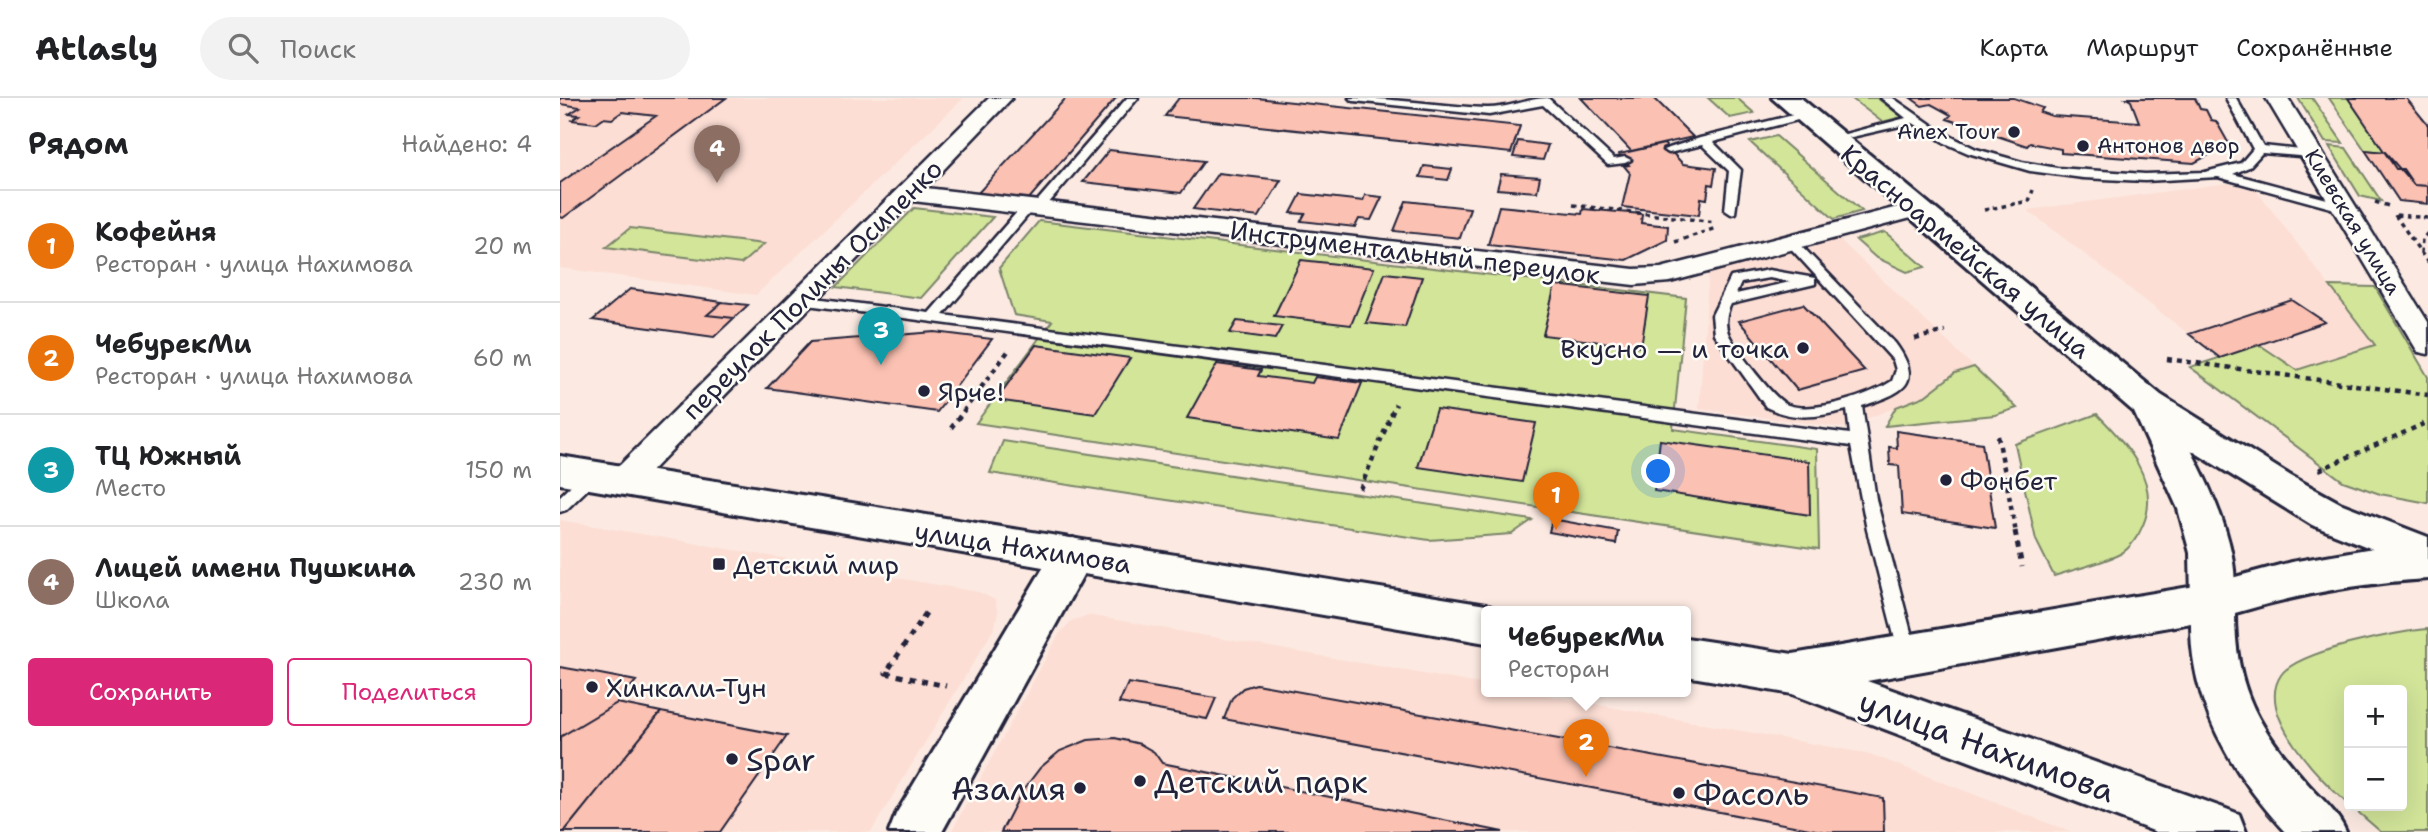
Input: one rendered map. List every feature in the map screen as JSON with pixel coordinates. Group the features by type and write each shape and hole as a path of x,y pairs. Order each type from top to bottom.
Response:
{"main road":[{"name":"Красноармейская улица","path":"1795,107 2148,404 2277,487 2326,514 2428,554"},
{"name":"Красноармейская улица","path":"2148,404 2186,478 2210,549 2213,645 2221,691 2250,748 2304,817 2321,832"},
{"name":"улица Нахимова","path":"592,475 1481,623"},
{"path":"914,832 1073,555"},
{"name":"улица Нахимова","path":"1793,674 2213,601 2291,579 2367,566 2428,562"},
{"name":"улица Нахимова","path":"1691,658 1793,674 2221,832"}],"street":[{"name":"переулок Полины Осипенко","path":"592,475 800,300 1001,98"},
{"name":"Киевская улица","path":"2277,98 2428,345"},
{"name":"Инструментальный переулок","path":"907,193 1634,277 1661,276 1917,209"}],"lane":[{"path":"933,318 1133,98"},
{"path":"1354,98 1489,112 1544,99 1612,163 1625,160"},
{"path":"1886,98 1915,119 1970,150 2041,169 2149,177 2216,173 2245,165 2259,149"},
{"path":"2231,98 2259,149"},
{"path":"1669,150 1795,107"},
{"path":"1834,139 1915,119"},
{"path":"1704,140 1735,170 1731,210"},
{"path":"2259,149 2311,154"},
{"path":"2216,173 2342,207"},
{"path":"1791,242 1816,280 1890,346 1901,359 1905,371 1901,382 1891,391 1854,403 1797,413 1771,403 1720,334 1719,315 1726,301 1816,280"},
{"path":"800,300 1857,441"},
{"path":"1854,403 1857,441 1870,516 1908,655"},
{"path":"560,506 592,475"}],"path":[{"path":"1984,211 2029,201 2041,169"},
{"path":"1573,205 1718,222"},
{"path":"2428,218 2395,215 2428,263"},
{"path":"2421,254 2422,239 2428,233"},
{"path":"951,428 1024,330"},
{"path":"2167,359 2428,395"},
{"path":"1360,489 1406,381"},
{"path":"2311,474 2428,422"},
{"path":"1998,436 2022,567"},
{"path":"926,613 886,673 946,686"}],"shaded area":[{"path":"560,98 964,98 756,295 560,268"},
{"path":"2228,183 2257,191 2375,345 2297,370 2260,345 2220,358 2027,210"},
{"path":"1837,237 1974,367 1944,379 1925,396 1843,428 1699,409 1709,270"},
{"path":"560,520 979,592 995,600 998,612 995,627 871,832 560,832"},
{"path":"1088,615 1481,684 1481,697 1555,697 1870,754 2071,832 951,832 1059,634 1071,621"}],"green space":[{"path":"1708,98 1737,98 1754,113 1730,118"},
{"path":"1851,98 1877,98 1902,117 1882,122"},
{"path":"2298,98 2312,98 2343,143 2325,142"},
{"path":"2329,98 2348,98 2385,152 2365,150"},
{"path":"1776,136 1862,211 1834,219 1750,142"},
{"path":"2329,146 2346,148 2381,201 2360,196"},
{"path":"914,208 993,217 921,298 836,287"},
{"path":"1039,221 1686,298 1673,429 1817,449 1819,549 976,423 1052,321 1014,315 999,268"},
{"path":"630,228 764,244 741,264 606,247"},
{"path":"1885,232 1925,267 1907,272 1875,257 1856,240"},
{"path":"2330,286 2375,287 2428,377 2428,503 2380,494 2343,481 2190,367 2260,345 2297,370 2375,345"},
{"path":"1974,367 2017,408 1995,415 1885,426 1896,407 1925,396 1955,373"},
{"path":"2097,414 2119,437 2138,464 2148,493 2148,509 2139,533 2124,552 2054,576 2036,540 2015,444"},
{"path":"1003,441 1532,520 1512,534 1429,540 990,473"},
{"path":"2428,629 2428,832 2381,832 2357,811 2407,811 2407,685 2344,685 2344,800 2295,746 2277,709 2275,691 2281,675 2291,666 2327,650"}],"building":[{"path":"560,98 726,98 563,218 560,217 560,183 656,116 622,112 612,119 603,118 596,123 572,120 579,115 569,114 580,107 560,104"},
{"path":"1066,98 1116,98 1028,200 977,194"},
{"path":"1179,98 1256,98 1520,126 1511,153 1165,116"},
{"path":"1581,98 1654,98 1693,137 1631,151"},
{"path":"1911,98 2014,98 2043,108 2040,112 2052,116 2139,122 2131,101 2126,98 2195,98 2200,109 2206,110 2211,120 2216,121 2229,144 2194,163 2061,153 2061,149 2030,143 2027,146 1947,119 1951,115 1931,104 1922,106"},
{"path":"2348,98 2406,98 2428,125 2428,186 2414,185 2403,169 2396,169"},
{"path":"1518,141 1548,145 1543,160 1513,157"},
{"path":"1664,144 1683,164 1716,168 1713,185 1709,184 1707,199 1701,198 1699,215 1622,207 1630,173 1624,166 1629,165 1619,154"},
{"path":"1109,150 1204,161 1181,193 1083,182"},
{"path":"2365,150 2385,152 2414,185 2428,186 2428,204 2399,201"},
{"path":"1424,166 1452,169 1448,180 1420,177"},
{"path":"1218,173 1281,180 1259,217 1193,209"},
{"path":"1501,174 1540,177 1537,192 1497,189"},
{"path":"1301,194 1363,201 1365,195 1382,197 1371,220 1359,219 1355,227 1301,221 1305,214 1291,213"},
{"path":"1406,201 1470,208 1460,238 1394,231"},
{"path":"1499,206 1582,214 1583,209 1642,214 1641,223 1668,226 1667,240 1626,260 1488,245"},
{"path":"1301,260 1374,268 1351,325 1274,316"},
{"path":"1385,273 1422,277 1405,327 1366,323"},
{"path":"1555,285 1649,296 1641,347 1543,335"},
{"path":"630,289 722,302 707,315 734,318 714,337 593,320"},
{"path":"2292,300 2325,322 2220,358 2189,334"},
{"path":"722,302 748,305 734,318 707,315"},
{"name":"Вкусно — и точка","path":"1803,304 1865,371 1797,390 1739,321"},
{"path":"1237,321 1282,326 1275,339 1230,333"},
{"path":"935,332 992,339 937,412 767,388 810,342"},
{"path":"1036,345 1130,358 1095,414 996,400"},
{"path":"1217,364 1261,370 1258,376 1312,383 1315,377 1362,383 1339,440 1187,418"},
{"path":"1436,409 1536,423 1522,482 1418,467"},
{"path":"1896,431 1982,443 1995,528 1902,514 1899,466 1890,465 1889,447 1897,448"},
{"path":"1660,440 1809,461 1810,515 1654,491"},
{"path":"1552,519 1618,531 1616,544 1549,532"},
{"path":"560,667 636,681 617,703 560,737"},
{"path":"1128,683 1216,698 1207,719 1119,703"},
{"path":"1256,684 1883,798 1884,832 1826,832 1224,719 1232,698 1243,688"},
{"path":"617,703 661,712 564,832 560,832 560,737"},
{"path":"661,712 787,736 720,832 564,832"},
{"name":"Детский парк","path":"1115,738 1140,744 1154,752 1162,763 1503,832 1001,832 1021,793 1040,768 1060,751 1088,740"}],"place":[{"name":"Anex Tour","path":"2014,132"},
{"name":"Антонов двор","path":"2083,146"},
{"name":"Лицей имени Пушкина","path":"717,183"},
{"name":"Вкусно — и точка","path":"1803,348"},
{"name":"ТЦ Южный","path":"881,365"},
{"name":"Ярче!","path":"924,391"},
{"name":"Фонбет","path":"1946,480"},
{"name":"Кофейня","path":"1556,530"},
{"name":"Детский мир","path":"719,564"},
{"name":"Хинкали-Тун","path":"592,687"},
{"name":"Spar","path":"732,759"},
{"name":"ЧебурекМи","path":"1586,777"},
{"name":"Детский парк","path":"1140,781"},
{"name":"Азалия","path":"1080,788"},
{"name":"Фасоль","path":"1679,793"}]}
